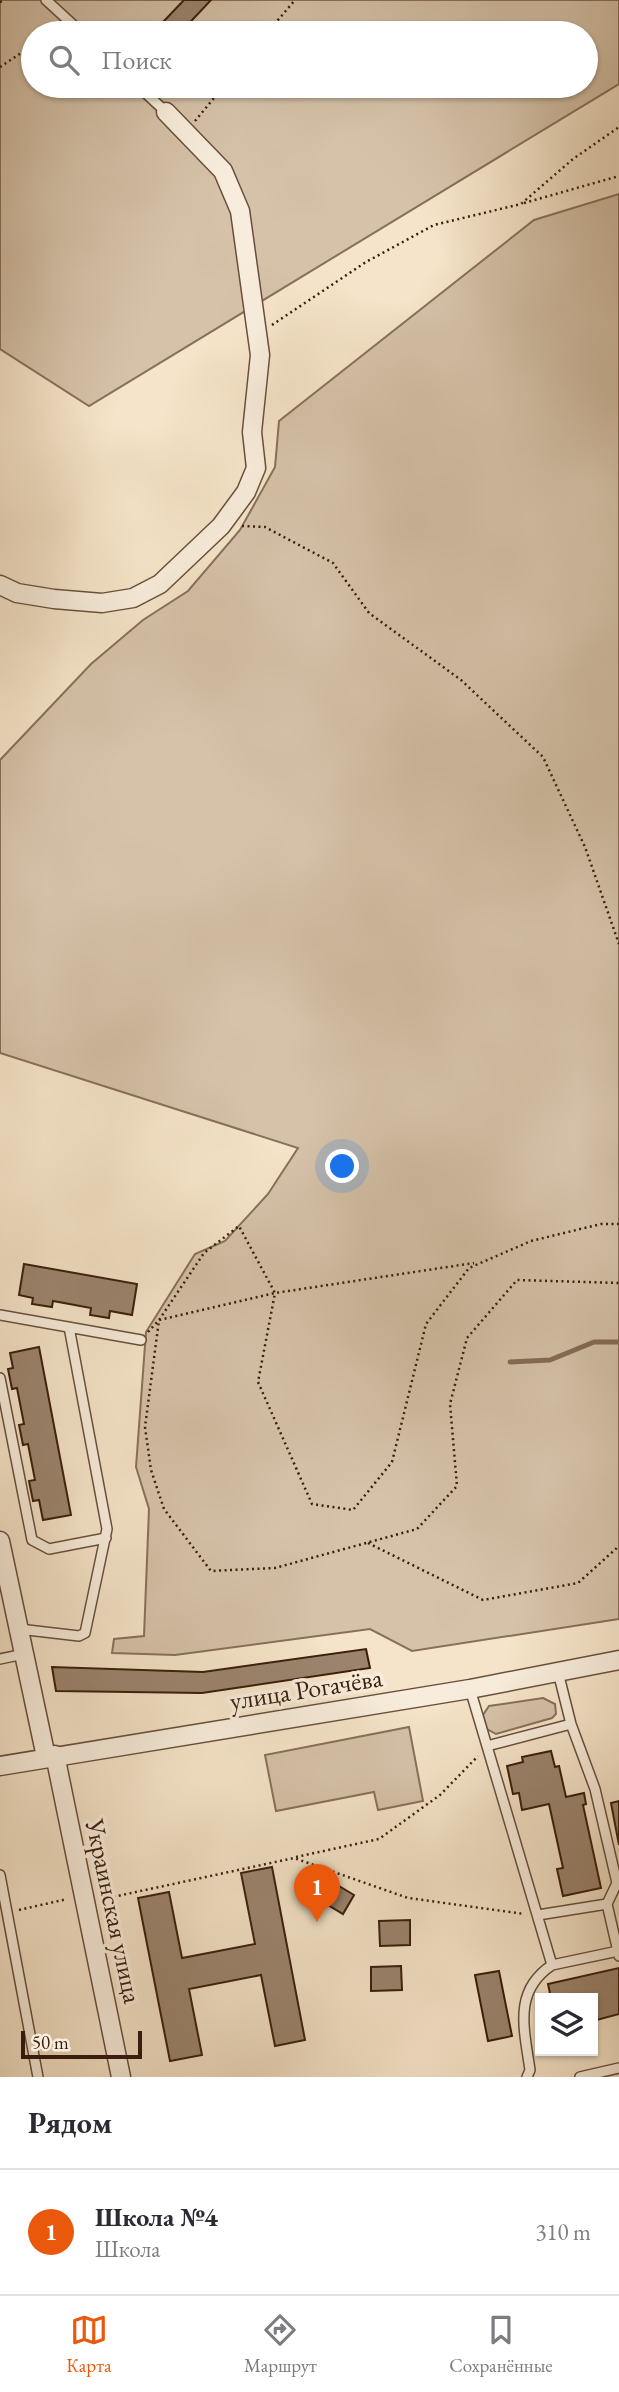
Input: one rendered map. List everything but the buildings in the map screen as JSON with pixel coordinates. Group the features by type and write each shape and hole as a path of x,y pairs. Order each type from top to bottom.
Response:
{"street":[{"path":"0,585 17,593 54,599 102,603 133,598 160,584 221,526 246,492 257,468 252,432 261,369 240,211 223,171 166,112"},
{"name":"Украинская улица","path":"0,1541 24,1654 84,1895 121,2077"},
{"name":"улица Рогачёва","path":"0,1766 470,1689 619,1660"}],"lane":[{"path":"46,0 69,21"},
{"path":"151,98 166,112"},
{"path":"0,1315 141,1340"},
{"path":"19,1629 79,1636 85,1633 106,1538 69,1327"},
{"path":"0,1378 33,1540 49,1549 106,1538"},
{"path":"0,1659 24,1654"},
{"path":"527,2077 530,2070 525,2000 530,1984 552,1965 618,1954 607,1904 617,1883 595,1788 571,1724 558,1672"},
{"path":"470,1689 552,1965"},
{"path":"487,1746 571,1724"},
{"path":"0,1875 38,2077"},
{"path":"538,1915 607,1904"},
{"path":"580,2077 619,2068"}],"path":[{"path":"0,2 5,0"},
{"path":"277,21 295,0"},
{"path":"0,67 21,53"},
{"path":"186,132 214,98"},
{"path":"521,204 573,159 619,127"},
{"path":"258,335 366,262 434,225 619,176"},
{"path":"221,526 265,527 333,563 369,613 461,680 543,757 585,847 619,944"},
{"path":"141,1340 159,1320 204,1253 239,1226 275,1293 258,1382 312,1504 353,1510 392,1462 426,1324 469,1268 531,1241 601,1224 619,1224"},
{"path":"159,1320 275,1293 481,1262"},
{"path":"159,1320 145,1427 151,1470 164,1508 211,1571 275,1568 417,1530 457,1486 450,1404 467,1338 517,1280 619,1283"},
{"path":"368,1543 483,1600 578,1583 619,1546"},
{"path":"108,1898 379,1839 440,1795 487,1746"},
{"path":"294,1858 408,1898 538,1915"},
{"path":"6,1908 23,1911 84,1895"}],"shaded area":[{"path":"0,0 619,0 619,84 598,97 598,21 21,21 21,98 596,98 89,406 0,349"},
{"path":"619,194 619,1619 412,1651 370,1629 175,1655 112,1653 114,1639 144,1636 149,1509 136,1467 146,1332 195,1254 225,1241 268,1194 298,1148 0,1053 0,760 91,664 143,620 188,591 240,530 275,467 279,421 534,220"},
{"path":"543,1698 555,1704 556,1714 552,1718 496,1734 487,1729 483,1715 489,1706"},
{"path":"409,1727 423,1801 378,1810 374,1792 276,1811 265,1755"}],"waterway":[{"path":"510,1362 550,1360 594,1342 619,1342"}],"place":[{"name":"Школа №4","path":"317,1922"}]}
